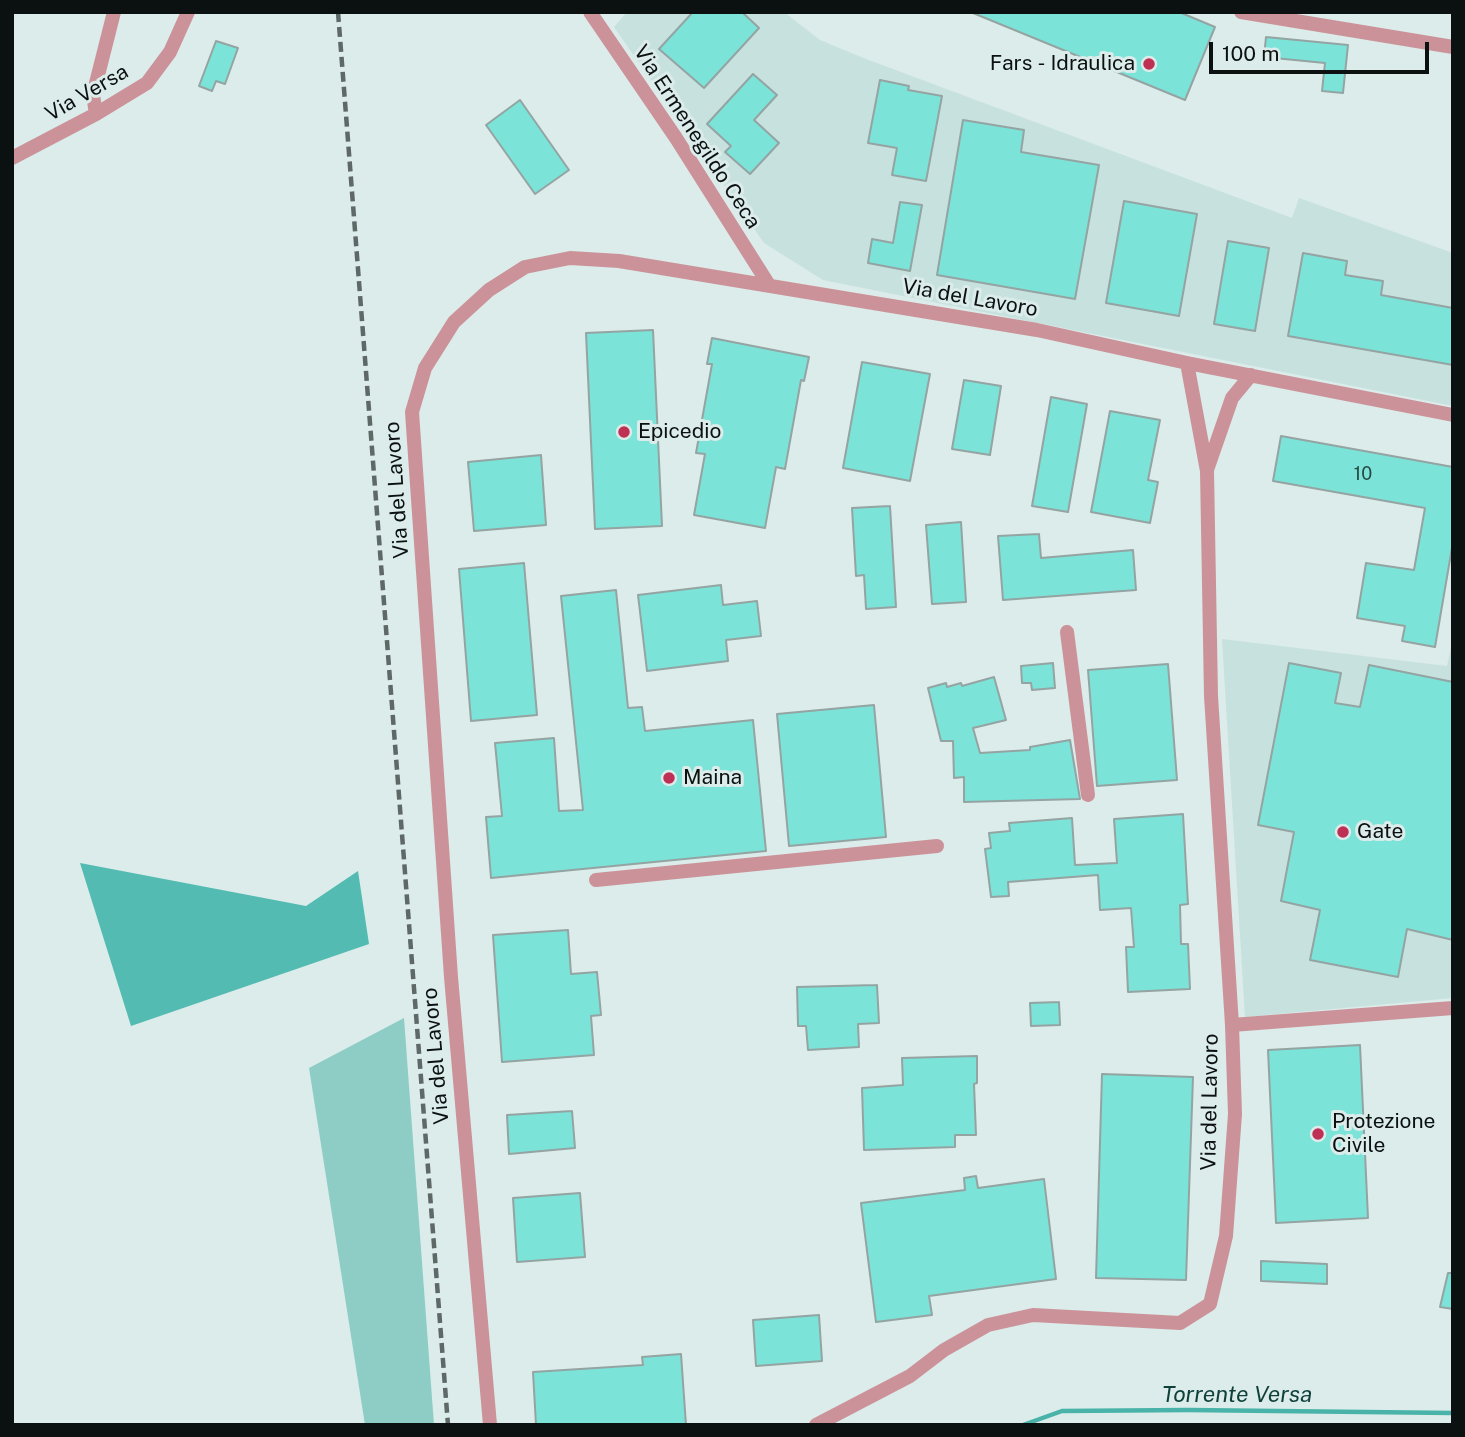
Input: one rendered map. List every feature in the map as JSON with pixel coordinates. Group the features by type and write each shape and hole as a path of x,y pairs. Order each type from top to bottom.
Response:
{"street":[{"path":"96,114 93,95 114,12"},
{"name":"Via Versa","path":"12,158 96,114 147,83 170,52 188,12"},
{"name":"Via Ermenegildo Ceca","path":"590,12 676,138 769,285"},
{"path":"1241,12 1453,47"},
{"name":"Via del Lavoro","path":"490,1425 450,977 412,412 425,368 454,322 489,289 525,267 570,258 619,261 1037,330 1187,363 1453,415"},
{"name":"Via del Lavoro","path":"816,1425 910,1376 944,1350 988,1325 1033,1315 1180,1323 1210,1304 1227,1236 1235,1114 1232,1025 1211,696 1207,471 1187,363"},
{"name":"Via del Lavoro","path":"1207,471 1232,398 1251,375"},
{"path":"1067,632 1088,795"},
{"path":"596,880 937,846"},
{"path":"1232,1025 1453,1008"}],"shaded area":[{"path":"627,12 784,12 820,40 866,59 1292,218 1299,198 1453,253 1453,406 823,280 764,243 614,27"},
{"name":"Gate","path":"1453,638 1453,998 1245,1017 1222,639 1447,666"},
{"path":"80,863 306,906 358,871 369,944 131,1026"},
{"path":"404,1018 434,1425 365,1425 309,1068"}],"building":[{"path":"693,12 742,12 759,28 704,88 659,49"},
{"name":"Fars - Idraulica","path":"1179,12 1215,27 1185,100 973,13"},
{"path":"1266,37 1348,45 1343,93 1322,91 1325,63 1264,57"},
{"path":"216,41 238,48 225,84 216,81 212,91 199,86"},
{"path":"753,74 777,95 754,120 779,143 750,174 725,152 731,146 707,124"},
{"path":"880,80 909,86 908,90 942,96 926,181 892,175 897,148 868,143"},
{"path":"520,100 569,170 535,194 486,125"},
{"path":"963,120 1024,130 1021,152 1099,165 1075,299 937,275"},
{"path":"1124,201 1197,214 1179,316 1106,303"},
{"path":"900,202 922,205 910,271 868,263 872,239 893,243"},
{"path":"1228,241 1269,248 1255,331 1214,324"},
{"path":"1303,253 1347,261 1345,275 1383,281 1381,295 1453,308 1453,365 1288,336"},
{"name":"Epicedio","path":"653,330 662,526 595,529 586,333"},
{"path":"712,338 809,357 804,381 801,380 785,469 776,467 765,528 694,515 705,454 696,453 712,364 707,364"},
{"path":"862,362 930,374 910,481 843,468"},
{"path":"964,380 1001,386 990,455 952,449"},
{"path":"1051,397 1087,404 1068,512 1032,506"},
{"path":"1110,411 1160,420 1148,480 1158,482 1150,523 1091,512"},
{"path":"1281,436 1453,467 1453,542 1435,647 1402,641 1405,626 1357,618 1366,563 1414,570 1425,508 1273,481"},
{"path":"541,455 546,525 474,531 468,462"},
{"path":"890,506 896,607 866,609 864,575 856,576 852,508"},
{"path":"961,522 966,602 932,604 926,525"},
{"path":"1039,534 1041,558 1133,550 1136,590 1003,600 998,536"},
{"path":"524,563 537,715 471,721 459,569"},
{"path":"721,585 723,605 757,601 761,636 726,640 728,661 647,671 638,595"},
{"path":"616,590 628,708 642,707 645,731 753,720 766,851 491,878 486,817 502,816 495,743 554,738 559,811 583,810 561,596"},
{"path":"1053,663 1055,688 1032,690 1031,683 1022,683 1021,666"},
{"name":"Gate","path":"1289,663 1341,673 1335,703 1360,707 1369,665 1453,682 1453,940 1407,929 1398,977 1310,960 1320,910 1281,901 1294,832 1258,825"},
{"path":"1168,664 1177,780 1097,786 1088,670"},
{"path":"994,677 1006,720 973,728 980,753 1030,750 1030,747 1070,740 1080,799 964,802 964,777 954,778 953,741 941,741 928,688 946,683 947,687 961,683 962,686"},
{"path":"874,705 886,837 789,846 777,714"},
{"path":"1183,814 1188,904 1180,905 1181,944 1188,944 1190,989 1128,992 1126,947 1134,947 1131,908 1100,910 1098,875 1008,882 1009,896 991,897 985,849 991,848 989,833 1010,831 1009,823 1072,818 1075,865 1117,863 1114,819"},
{"path":"568,930 571,974 597,972 601,1015 591,1016 594,1055 502,1062 493,935"},
{"path":"877,985 879,1023 858,1024 859,1047 808,1050 806,1026 798,1026 797,987"},
{"path":"1059,1002 1060,1025 1031,1026 1030,1003"},
{"name":"Protezione Civile","path":"1360,1045 1368,1218 1276,1223 1268,1050"},
{"path":"977,1056 977,1083 974,1084 976,1135 955,1135 955,1147 864,1150 862,1088 903,1085 902,1058"},
{"path":"1102,1074 1193,1077 1186,1280 1096,1278"},
{"path":"572,1111 575,1148 509,1154 507,1115"},
{"path":"976,1176 978,1188 1044,1179 1056,1279 929,1296 932,1315 876,1322 861,1203 965,1190 964,1178"},
{"path":"580,1193 585,1257 517,1262 513,1198"},
{"path":"1261,1261 1327,1264 1327,1284 1261,1281"},
{"path":"1448,1273 1453,1273 1453,1309 1440,1307"},
{"path":"819,1315 822,1361 756,1366 753,1320"},
{"path":"681,1354 686,1425 536,1425 533,1372 643,1365 642,1357"}],"waterway":[{"name":"Torrente Versa","path":"1023,1425 1062,1411 1453,1413"}],"railway":[{"path":"338,12 448,1425"}],"place":[{"name":"Fars - Idraulica","path":"1149,64"},
{"name":"Epicedio","path":"624,432"},
{"name":"Maina","path":"669,778"},
{"name":"Gate","path":"1343,832"},
{"name":"Protezione Civile","path":"1318,1134"}]}
